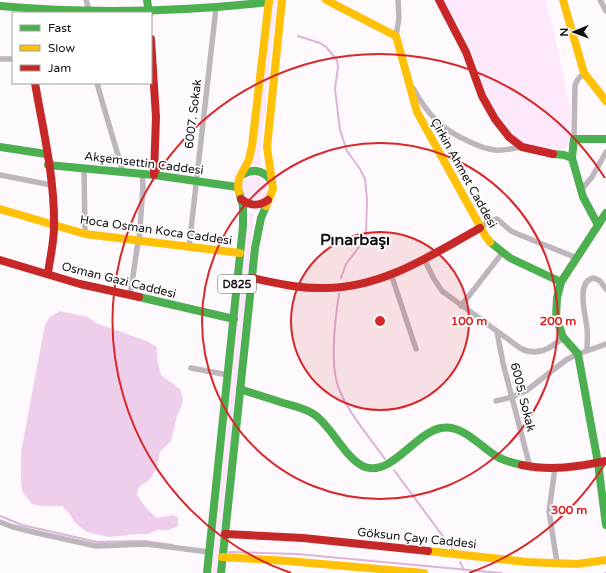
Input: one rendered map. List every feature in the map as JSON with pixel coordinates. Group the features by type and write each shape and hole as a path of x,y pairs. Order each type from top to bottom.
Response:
{"main road":[{"path":"147,0 149,12"},
{"name":"D825","path":"220,573 259,224 273,189 268,164 267,143 282,0"},
{"path":"326,0 396,36"},
{"path":"438,0 466,52 478,88 487,105 509,137 522,147 546,153 564,155 572,158"},
{"path":"563,0 584,74 606,101"},
{"path":"0,6 90,12 149,12 216,8 247,2 269,1 252,146 249,159 237,187"},
{"name":"Çirkin Ahmet Caddesi","path":"396,36 414,104 420,119 480,228 490,242 502,252 531,269 561,282"},
{"path":"152,55 156,117 154,175"},
{"path":"35,84 51,185 54,226 48,273"},
{"path":"598,225 585,204 572,158 574,139 606,139"},
{"path":"0,147 46,154"},
{"name":"Akşemsettin Caddesi","path":"48,165 154,175 237,187"},
{"path":"242,175 251,170 259,170 267,174 272,182"},
{"name":"D825","path":"207,573 244,218 241,199 237,192 237,187"},
{"path":"241,199 247,204 256,206 268,200"},
{"name":"Hoca Osman Koca Caddesi","path":"0,208 54,226 85,234 138,242 189,246 240,254"},
{"path":"606,213 561,282 557,294 556,308 559,326 563,337 578,354 602,462 606,525"},
{"path":"252,278 305,287 334,288 362,283 391,274 424,259 480,228"},
{"name":"Osman Gazi Caddesi","path":"0,260 48,273 80,284 234,319"},
{"path":"240,389 299,408 315,415 330,428 354,460 366,468 375,468 386,464 433,431 444,428 456,430 464,434 503,460 530,467 555,468 602,462"},
{"name":"Göksun Çayı Caddesi","path":"225,534 317,540 444,554 557,563 577,564 606,560"},
{"path":"222,557 383,571 424,573"}],"street":[{"path":"86,0 90,12"},
{"path":"396,36 399,18 398,0"},
{"path":"600,0 606,11"},
{"name":"6007. Sokak","path":"189,246 216,8"},
{"path":"0,59 12,59"},
{"path":"574,139 575,85 584,74"},
{"path":"408,77 416,94 441,126 475,145 489,149 500,150 522,147"},
{"path":"97,84 123,172"},
{"path":"581,190 595,172 606,152"},
{"path":"84,168 85,234"},
{"path":"0,174 51,185"},
{"path":"130,296 138,242 143,186 142,174"},
{"path":"480,228 489,221 497,219 520,235 577,258"},
{"path":"461,306 502,252"},
{"path":"424,259 438,286 447,296 520,348 531,353 537,352 550,348 563,337"},
{"path":"391,274 416,349"},
{"path":"587,350 587,326 582,304 586,283 588,280 594,278 600,281 606,289"},
{"name":"6005. Sokak","path":"497,332 530,467"},
{"path":"496,401 512,397 533,386 566,360 587,350 606,344"},
{"path":"191,368 228,375"},
{"path":"555,468 549,511 557,563"},
{"path":"0,522 13,527 96,546 146,544 210,552"}],"shaded area":[{"path":"273,0 277,0 260,155 261,165 253,164 256,151"},
{"path":"444,0 545,0 553,27 570,108 571,141 569,146 562,150 555,151 524,144 513,134 500,118 483,90 472,53"},
{"path":"255,175 264,179 268,188 264,197 255,201 246,197 242,188 246,179"},
{"path":"253,212 254,215 217,573 211,573 249,215"},
{"path":"60,311 88,317 96,323 147,341 157,347 157,359 161,375 180,389 183,398 182,406 177,416 171,441 160,452 156,470 149,480 139,487 137,495 146,508 157,518 172,515 178,517 178,526 169,530 156,530 148,534 108,537 87,532 75,523 69,513 62,506 42,506 32,504 22,491 21,452 45,324 50,317"}],"waterway":[{"path":"298,36 320,43 326,47 337,60 338,67 335,89 340,130 347,151 360,169 365,179 367,199 366,235 362,243 346,264 341,278"},
{"path":"339,294 334,351 337,383 340,393 351,412 385,459"},
{"path":"394,470 453,550"},
{"path":"0,516 22,525 97,542 144,541 173,545"},
{"path":"229,552 297,554 501,573"},
{"path":"460,562 464,570"}],"traffic: fast":[{"path":"147,0 149,12"},
{"path":"0,6 34,9 135,11 202,8 269,2"},
{"path":"572,158 574,139 606,139"},
{"path":"0,147 46,154"},
{"path":"553,154 564,155 572,158 583,197 598,225"},
{"path":"48,165 154,175 237,187"},
{"path":"242,175 250,171 258,171 265,174 271,180"},
{"path":"207,573 243,226 243,206 239,192"},
{"path":"221,573 255,248 261,218 266,206"},
{"path":"606,213 561,282 557,298 556,317 563,337 578,354 598,463 606,525"},
{"path":"490,242 510,258 561,282"},
{"path":"139,297 234,319"},
{"path":"240,389 299,408 315,415 321,420 352,458 358,464 365,467 375,468 385,465 394,460 431,431 441,428 456,429 463,432 499,458 522,465"}],"traffic: slow":[{"path":"239,192 239,179 249,159 252,146 269,0"},
{"path":"266,206 273,189 267,147 282,0"},
{"path":"326,0 396,36 417,112 490,242"},
{"path":"563,0 584,73 606,101"},
{"path":"0,209 85,234 240,253"},
{"path":"428,551 527,562 577,564 606,560"},
{"path":"222,557 288,561 424,573"}],"traffic: jam":[{"path":"439,0 466,52 482,96 495,119 509,137 522,147 553,154"},
{"path":"152,55 156,117 154,175"},
{"path":"35,84 53,191 54,233 48,273"},
{"path":"241,199 254,205 261,204 268,200"},
{"path":"252,278 306,288 346,287 386,276 406,268 444,249 480,228"},
{"path":"0,260 80,284 139,297"},
{"path":"522,465 543,468 564,468 606,461"},
{"path":"225,534 303,538 428,551"}],"district":[{"name":"Pınarbaşı","path":"355,240"}]}
